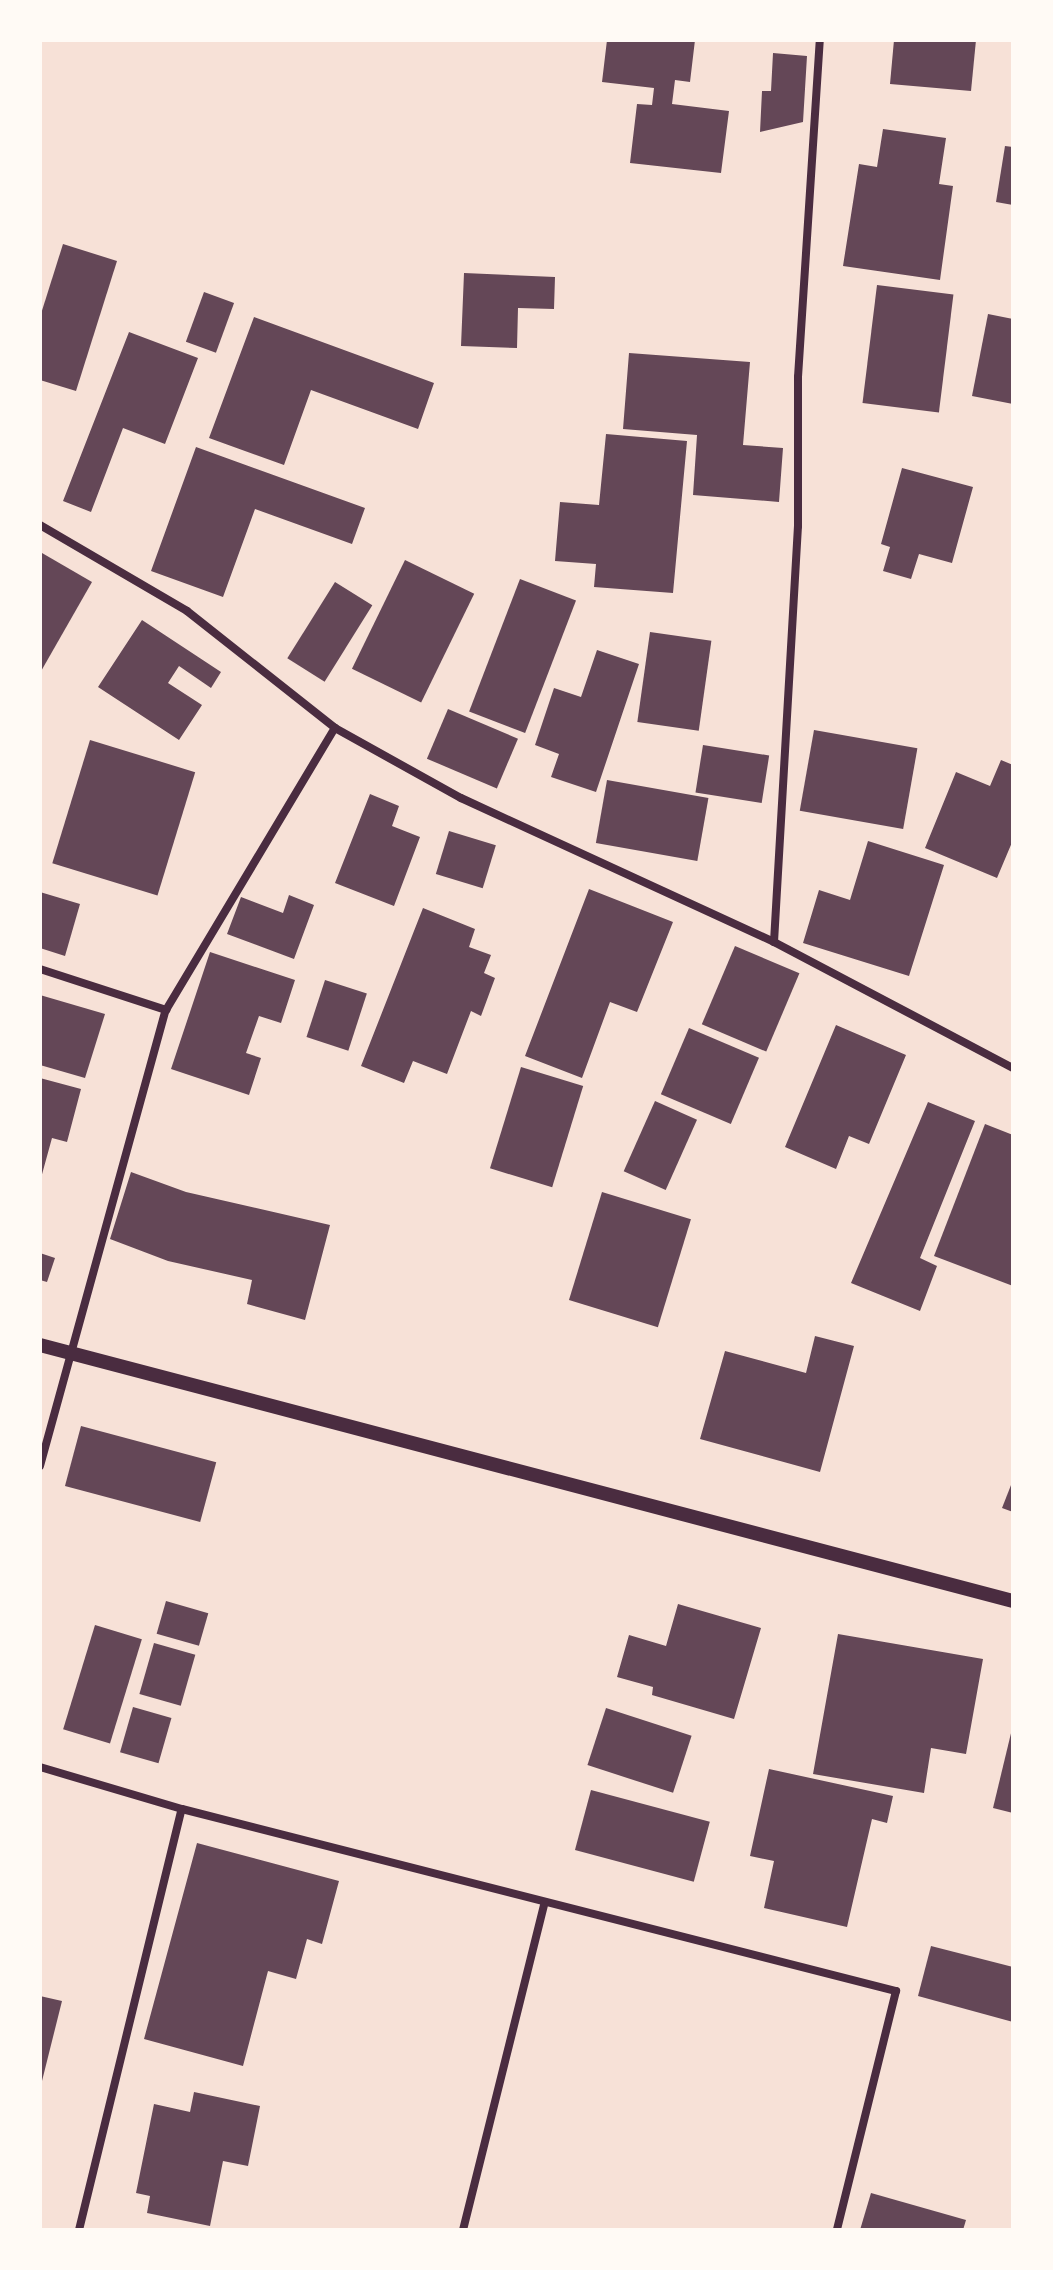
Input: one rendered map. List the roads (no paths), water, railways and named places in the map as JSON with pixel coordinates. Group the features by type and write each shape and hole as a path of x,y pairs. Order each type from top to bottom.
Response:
{"street":[{"path":"774,942 798,526 798,377 820,40"},
{"path":"40,525 187,611 335,728 461,798 774,942 1013,1068"},
{"path":"40,1466 68,1352 166,1010 335,728"},
{"path":"40,969 166,1010"},
{"path":"40,1345 1013,1601"},
{"path":"40,1767 182,1809 896,1991 837,2230"},
{"path":"79,2230 182,1809"},
{"path":"463,2230 545,1902"}]}
